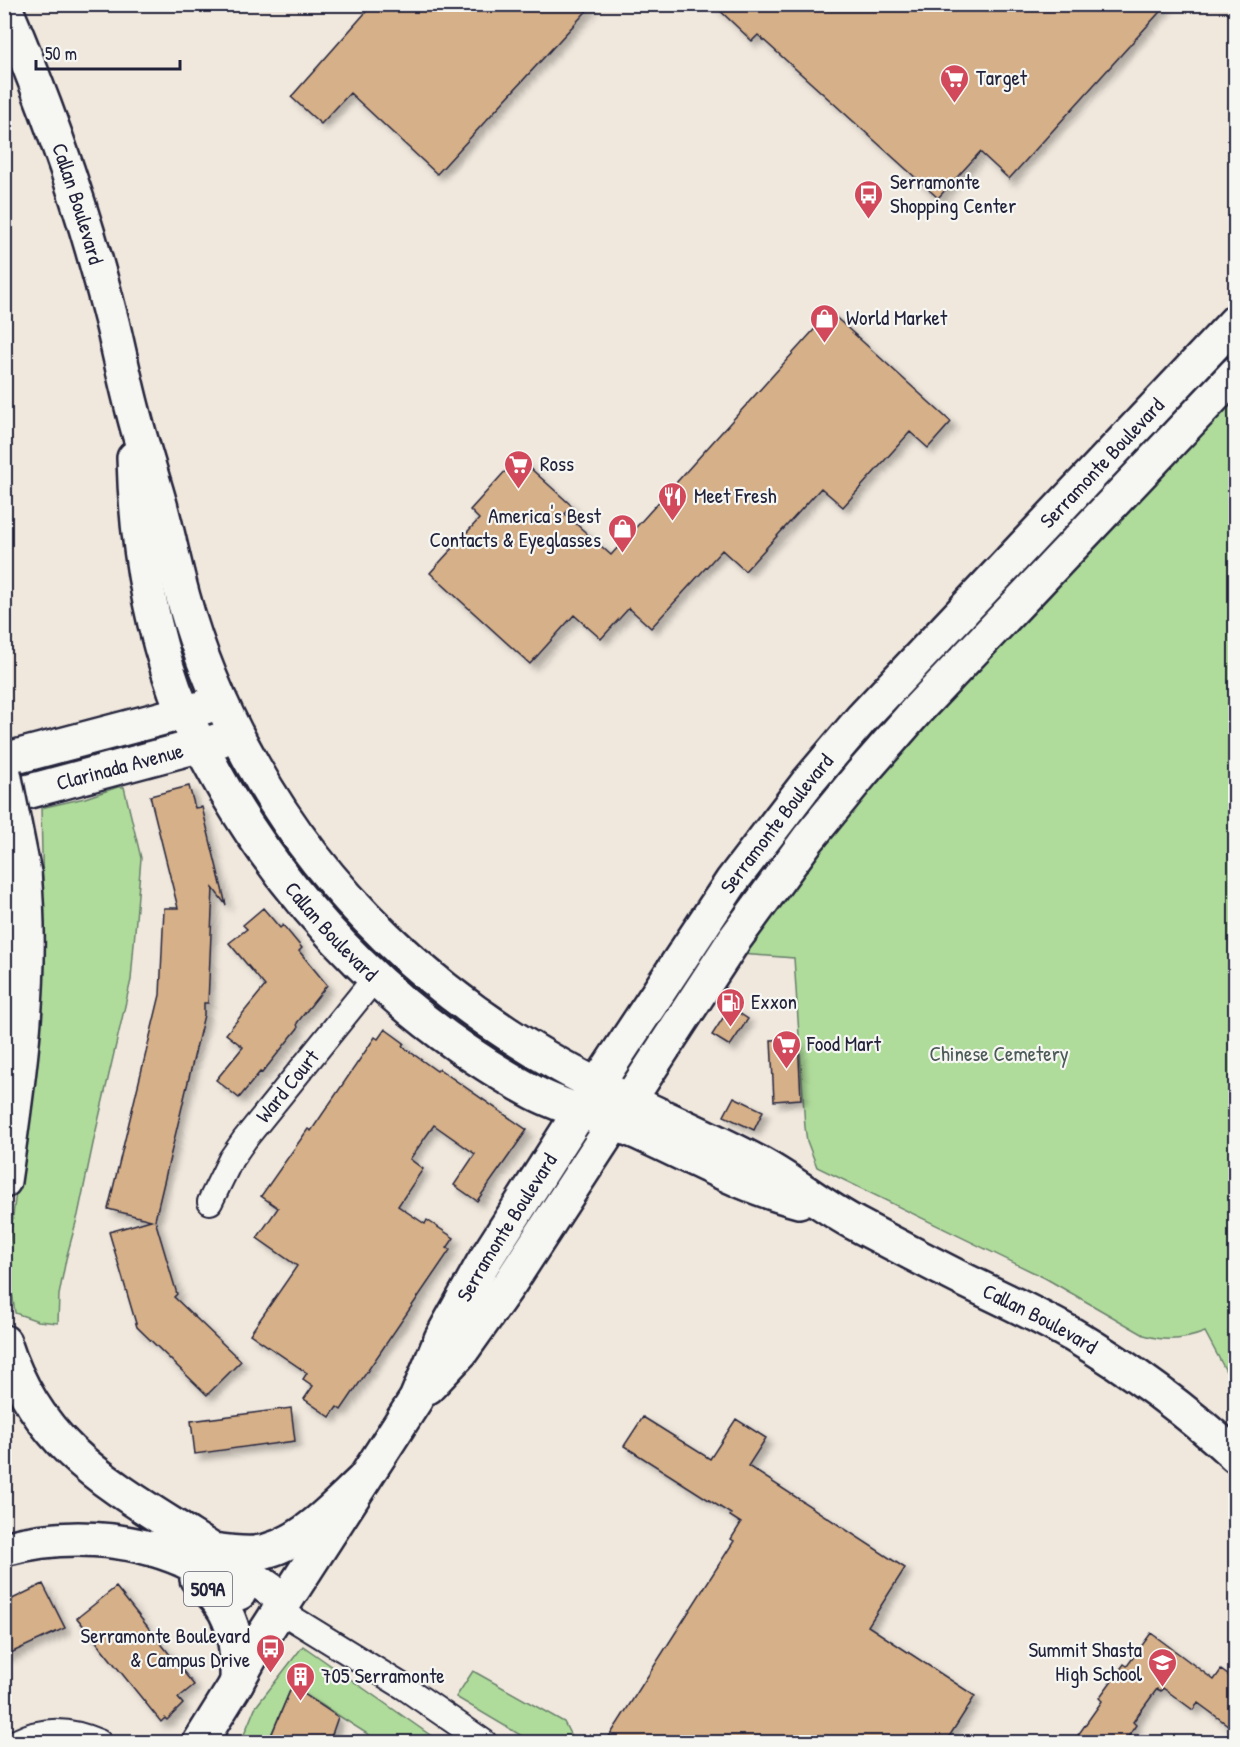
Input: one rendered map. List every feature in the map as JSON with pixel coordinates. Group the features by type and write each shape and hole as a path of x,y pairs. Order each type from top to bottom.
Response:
{"main road":[{"name":"Callan Boulevard","path":"4,4 42,96 77,198 107,302 132,409 161,508 183,598 203,659 236,735 263,784 305,846 348,898 385,937 424,972 486,1020 522,1044 597,1085 622,1112"},
{"name":"Serramonte Boulevard","path":"416,1399 441,1339 482,1266 597,1085 732,881 828,758 919,656 1236,321"},
{"name":"Serramonte Boulevard","path":"200,1743 280,1609 416,1399 461,1352 510,1283 758,905 862,773 926,701 1236,373"},
{"name":"Callan Boulevard","path":"132,409 136,514 140,547 157,631 184,713 244,821 281,874 323,925 375,978 418,1014 492,1067 535,1093 579,1113 622,1112 765,1166 827,1209 1035,1314 1080,1339 1160,1393 1236,1456"},
{"name":"Clarinada Avenue","path":"4,760 221,703"},
{"name":"Clarinada Avenue","path":"4,798 236,735"},
{"path":"4,773 24,873 28,936 27,988 20,1065 4,1181"},
{"path":"4,1342 23,1390 61,1443 92,1472 213,1550 280,1609"},
{"path":"213,1550 247,1553 276,1548 305,1531 362,1481"},
{"name":"509A","path":"4,1549 57,1539 88,1539 153,1549 182,1560 280,1609"},
{"name":"509A","path":"119,1543 178,1567 202,1583 220,1602 228,1615 233,1631 237,1682"}],"street":[{"name":"Ward Court","path":"210,1202 231,1159 245,1139 375,978"},
{"path":"280,1609 404,1687 484,1743"},
{"path":"16,1743 30,1736 56,1731 78,1734 99,1743"}],"green space":[{"name":"Chinese Cemetery","path":"1235,392 1235,1388 1205,1332 1175,1339 1160,1339 1144,1335 1045,1278 817,1167 807,1141 805,1127 794,958 740,954 867,786"},
{"path":"124,787 141,858 131,980 66,1259 59,1295 58,1323 38,1321 15,1313 8,1266 41,994 44,942 41,808 85,798"},
{"path":"303,1646 440,1742 380,1742 292,1686 268,1742 241,1742 255,1708"},
{"path":"473,1671 564,1722 574,1742 532,1742 456,1697"}],"building":[{"path":"373,4 593,4 437,174 350,93 321,124 291,97"},
{"name":"Target","path":"713,4 1167,4 1009,179 980,152 938,198 758,35 752,41"},
{"path":"830,312 951,422 928,448 910,432 843,507 821,488 745,571 722,550 651,628 629,608 601,639 574,615 530,664 430,573 479,519 470,510 518,457 572,506 565,514 611,555"},
{"path":"189,786 195,808 202,807 226,905 213,888 208,1003 204,1003 204,1015 155,1220 177,1294 174,1297 241,1361 207,1395 137,1327 109,1232 151,1220 108,1209 160,995 164,908 178,908 150,796"},
{"path":"263,908 280,928 283,925 302,948 299,951 327,985 297,1023 298,1028 239,1098 216,1080 243,1047 226,1034 265,986 229,943 247,929 243,925"},
{"name":"Exxon","path":"730,1007 748,1019 730,1046 712,1035"},
{"path":"385,1029 404,1043 402,1046 437,1071 439,1069 527,1130 477,1201 454,1185 475,1154 434,1125 410,1159 423,1169 398,1206 425,1224 427,1220 454,1238 447,1248 450,1250 341,1410 337,1407 330,1417 304,1399 313,1386 303,1379 307,1373 250,1334 297,1266 257,1238 278,1208 261,1196 308,1129 311,1131 375,1037 378,1039"},
{"name":"Food Mart","path":"798,1039 801,1099 774,1101 771,1040"},
{"path":"734,1097 763,1111 754,1130 724,1116"},
{"path":"291,1408 295,1441 195,1454 191,1421"},
{"path":"643,1417 710,1459 736,1419 766,1438 748,1466 905,1568 868,1626 975,1696 945,1743 605,1743 734,1541 731,1539 741,1523 730,1516 731,1514 624,1446"},
{"path":"43,1584 65,1628 4,1656 4,1603"},
{"path":"116,1587 194,1685 178,1698 183,1704 167,1720 165,1718 161,1722 77,1618"},
{"path":"1151,1633 1214,1680 1221,1670 1236,1681 1236,1731 1198,1703 1193,1710 1163,1688 1161,1691 1157,1689 1133,1722 1136,1725 1124,1743 1088,1743 1078,1735 1102,1701 1099,1698 1124,1664 1127,1666"},
{"name":"705 Serramonte","path":"292,1686 338,1717 329,1743 268,1743"}],"place":[{"name":"Target","path":"955,104"},
{"name":"Serramonte Shopping Center","path":"869,220"},
{"name":"World Market","path":"825,344"},
{"name":"Ross","path":"519,490"},
{"name":"Meet Fresh","path":"673,522"},
{"name":"America's Best Contacts & Eyeglasses","path":"622,554"},
{"name":"Exxon","path":"730,1028"},
{"name":"Food Mart","path":"786,1070"},
{"name":"Serramonte Boulevard & Campus Drive","path":"271,1674"},
{"name":"Summit Shasta High School","path":"1163,1688"},
{"name":"705 Serramonte","path":"300,1702"}]}
